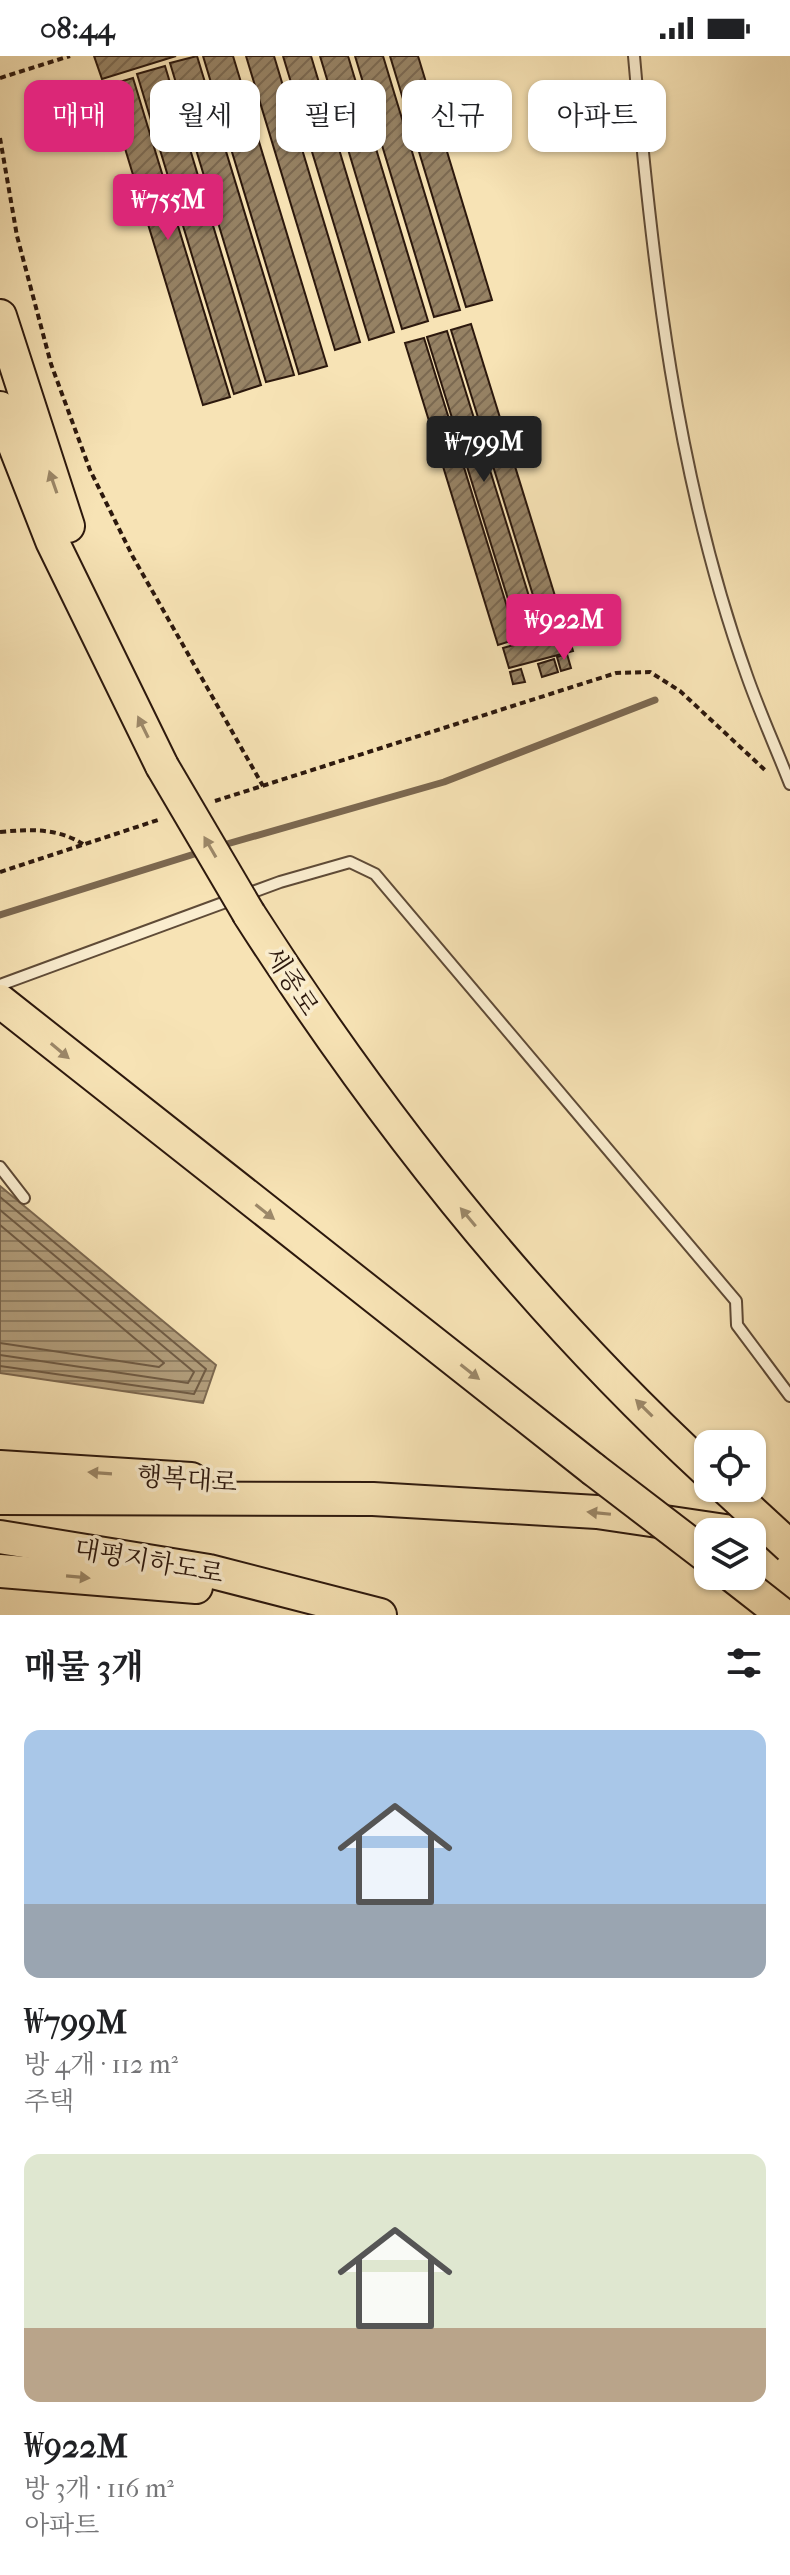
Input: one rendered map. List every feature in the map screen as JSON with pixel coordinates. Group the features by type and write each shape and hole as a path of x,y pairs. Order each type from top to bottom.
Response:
{"highway":[{"path":"0,316 124,688"},
{"name":"세종로","path":"0,408 52,541 162,766 313,1015 406,1143 504,1260 694,1458"},
{"path":"0,1001 694,1546"},
{"name":"행복대로","path":"0,1467 230,1481 373,1499"},
{"name":"대평지하도로","path":"0,1498 373,1499"},
{"path":"373,1499 597,1512 694,1526"},
{"path":"741,1502 790,1547"},
{"name":"대평지하도로","path":"0,1537 209,1571 343,1604"},
{"path":"766,1541 790,1547"},
{"path":"0,1571 343,1604 380,1615"},
{"path":"752,1590 783,1615"}],"lane":[{"path":"634,56 648,224 672,374 697,494 746,676 790,784"},
{"path":"0,985 280,882 350,862 375,874 736,1301 737,1325 790,1396"},
{"path":"0,1167 24,1198"}],"path":[{"path":"0,78 70,56"},
{"path":"0,138 20,251 51,364 90,470 133,557 263,786"},
{"path":"203,805 616,673 650,672 680,691 771,776"},
{"path":"0,872 173,815"},
{"path":"0,832 27,829 64,832 83,844"}],"water":[{"path":"0,1186 216,1365 203,1403 0,1373"}],"building":[{"path":"94,56 176,56 102,79"},
{"path":"197,56 204,80 175,80 170,63"},
{"path":"203,56 233,56 240,80 210,80"},
{"path":"246,56 274,56 281,80 276,80 276,152 303,152 360,342 335,350 260,102 260,80 253,80"},
{"path":"283,56 311,56 318,80 290,80"},
{"path":"320,56 348,56 355,80 327,80"},
{"path":"355,56 383,56 402,119 402,152 412,152 460,310 434,317 384,152 386,80 362,80"},
{"path":"390,56 418,56 425,80 402,80 402,96"},
{"path":"165,66 169,80 150,80 150,117 137,74"},
{"path":"134,81 150,134 150,152 156,152 230,397 203,405 126,152 134,152"},
{"path":"260,145 327,366 299,374 232,152 260,152"},
{"path":"161,152 191,152 261,385 234,394"},
{"path":"197,152 226,152 294,375 266,382"},
{"path":"312,152 340,152 394,332 369,340"},
{"path":"349,152 377,152 428,321 402,329"},
{"path":"419,152 447,152 492,300 466,307"},
{"path":"471,324 564,625 544,631 451,330"},
{"path":"447,331 540,632 520,638 427,337"},
{"path":"424,338 517,639 498,645 405,343"},
{"path":"567,630 573,651 509,668 503,648"},
{"path":"567,654 571,668 561,671 557,657"},
{"path":"554,659 558,672 542,677 538,664"},
{"path":"521,669 525,682 513,684 510,672"}],"waterway":[{"path":"220,846 444,782 655,700"},
{"path":"0,915 204,851"}]}
